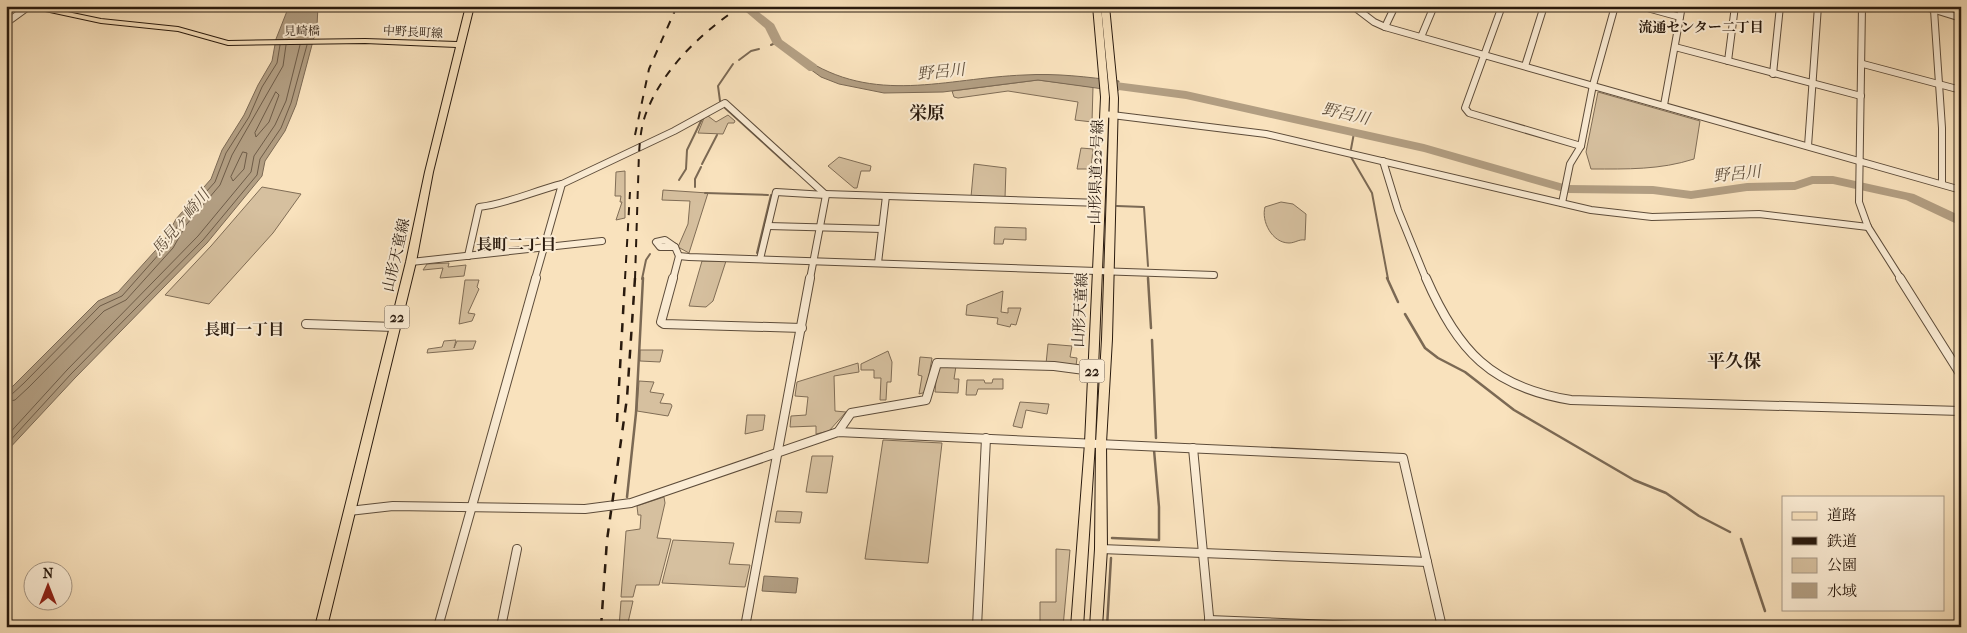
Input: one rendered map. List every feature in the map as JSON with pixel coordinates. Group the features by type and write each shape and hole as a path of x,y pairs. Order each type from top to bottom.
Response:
{"main road":[{"name":"見崎橋","path":"27,6 101,21 178,29 228,43 365,41"},
{"name":"山形天童線","path":"321,627 411,262 429,172 470,6"},
{"name":"山形県道22号線","path":"1097,6 1108,115 1102,271 1107,339"},
{"name":"山形県道22号線","path":"1105,6 1114,98 1108,115"},
{"name":"中野長町線","path":"365,41 461,45"},
{"name":"山形天童線","path":"1096,627 1101,549 1092,371 1102,271 1101,203 1108,115"},
{"name":"山形天童線","path":"1077,627 1107,339"}],"street":[{"path":"6,23 27,6"},
{"path":"1353,6 1374,22 1385,27 1808,146 1858,163 1961,190"},
{"path":"1385,27 1395,6"},
{"path":"1421,37 1434,6"},
{"path":"1502,6 1465,108 1469,113 1581,146"},
{"path":"1525,66 1544,6"},
{"path":"1562,203 1570,164 1581,146 1593,85 1615,6"},
{"path":"1640,6 1680,17"},
{"path":"1664,105 1682,6"},
{"path":"1728,61 1735,6"},
{"path":"1773,74 1780,6"},
{"path":"1808,146 1818,6"},
{"path":"1862,6 1863,64 1858,199 1868,227 1961,375"},
{"path":"1922,6 1961,18"},
{"path":"1934,10 1942,128 1942,184"},
{"path":"1674,47 1861,96"},
{"path":"1863,64 1961,90"},
{"path":"468,256 480,207 497,206 527,193 562,184 648,144 725,103 826,194"},
{"path":"1108,115 1266,134 1562,203 1636,216 1759,214 1868,227"},
{"path":"1383,161 1390,189 1432,295 1453,331 1468,352 1483,366 1527,392 1571,400 1961,411"},
{"path":"438,627 562,184"},
{"path":"760,259 776,192 1101,203"},
{"path":"745,627 815,261 826,194"},
{"path":"878,263 886,196"},
{"path":"768,226 882,230"},
{"path":"411,262 602,241"},
{"path":"675,247 680,256 661,322 664,324 802,328"},
{"path":"680,256 1214,275"},
{"path":"306,324 394,327"},
{"path":"838,432 851,413 926,400 929,396 934,367 937,363 1054,366 1092,371"},
{"path":"349,511 393,506 585,509 631,503 838,432 1403,458 1442,627"},
{"path":"977,627 986,438"},
{"path":"1193,448 1210,623 1383,627"},
{"path":"501,627 517,549"},
{"path":"1101,549 1427,562"}],"green space":[{"path":"1038,80 1093,87 1092,122 1075,120 1078,102 1008,91 958,98 954,97 952,91"},
{"path":"1598,92 1700,121 1694,159 1656,167 1591,169 1586,152"},
{"path":"728,115 735,121 734,123 728,123 723,134 698,133 704,118 708,116 716,122"},
{"path":"1081,148 1093,149 1091,169 1077,169"},
{"path":"839,157 871,166 870,171 861,171 857,188 854,188 828,166"},
{"path":"974,164 1006,168 1005,198 971,197"},
{"path":"625,171 625,218 616,220 622,202 620,202 621,196 615,196 616,172"},
{"path":"262,187 301,194 273,233 209,304 165,295 211,246"},
{"path":"663,190 708,193 689,253 678,247 688,224 690,201 662,200"},
{"path":"1281,202 1293,204 1306,214 1305,240 1291,243 1283,242 1269,230 1266,225 1265,207"},
{"path":"995,227 1026,228 1026,240 1004,239 1003,244 994,244"},
{"path":"702,261 726,261 713,301 706,307 689,306"},
{"path":"449,263 448,267 466,265 464,276 440,278 443,268 423,270 427,264"},
{"path":"465,280 479,280 477,287 479,289 468,313 475,314 472,321 459,324"},
{"path":"1003,291 1001,312 1008,313 1008,308 1021,308 1016,325 1011,324 1010,327 997,324 998,318 966,315 967,305"},
{"path":"456,340 454,348 457,341 476,341 473,349 427,353 428,349 442,347 444,341"},
{"path":"1048,344 1072,346 1070,357 1077,358 1076,366 1046,364"},
{"path":"640,350 663,350 660,362 640,361"},
{"path":"888,351 892,362 891,382 887,382 886,400 880,400 881,378 874,378 874,370 861,370 861,364"},
{"path":"920,357 932,358 926,392 919,394 922,376 918,375"},
{"path":"858,363 859,372 834,376 835,411 846,412 829,431 816,434 816,426 790,427 791,416 806,415 808,397 795,396 797,382"},
{"path":"943,366 956,366 954,379 959,379 958,393 935,392 937,369"},
{"path":"993,379 1003,379 1003,389 978,389 976,395 966,395 967,380 984,380 985,383 992,383"},
{"path":"639,381 654,382 650,392 664,394 660,403 671,404 672,406 668,416 637,411"},
{"path":"1020,402 1049,404 1047,414 1026,410 1022,428 1013,426"},
{"path":"747,415 765,415 763,430 745,434"},
{"path":"883,440 942,443 928,563 865,559"},
{"path":"812,456 833,456 827,493 806,492"},
{"path":"664,497 665,503 657,538 671,539 659,585 636,585 633,597 621,597 626,531 640,529 641,515 638,515 637,506"},
{"path":"777,511 802,512 800,523 775,522"},
{"path":"673,540 734,543 729,564 750,565 745,587 662,583"},
{"path":"1056,549 1070,550 1063,627 1040,627 1040,602 1056,602"},
{"path":"621,601 633,601 627,627 619,627"}],"water":[{"name":"馬見ヶ崎川","path":"289,6 318,6 317,26 296,105 285,131 265,161 262,176 207,243 75,378 6,452 6,393 98,301 118,292 164,241 176,219 211,179 222,150 244,115 272,61 276,39"},
{"path":"802,57 829,72 856,81 883,85 911,86 995,77 1036,75 1072,76 1119,81 1118,91 1038,80 943,92 884,93 839,84 821,77 796,59"},
{"path":"764,576 798,578 796,593 762,591"}],"waterway":[{"name":"野呂川","path":"744,6 770,26 777,42 813,68"},
{"name":"野呂川","path":"771,45 777,42"},
{"path":"739,60 751,51 759,49"},
{"path":"720,101 718,86 733,64"},
{"name":"野呂川","path":"1100,84 1186,95 1424,148 1567,189 1653,190 1691,195 1747,187 1795,186 1812,180 1833,180 1910,197 1961,221"},
{"path":"725,108 791,168"},
{"path":"679,180 686,169 687,150 702,119"},
{"path":"1351,149 1354,133"},
{"path":"702,164 717,135"},
{"path":"1351,157 1372,193 1388,279"},
{"path":"695,187 695,179 701,167"},
{"path":"705,193 768,195"},
{"path":"757,253 771,195"},
{"path":"1117,206 1144,207 1148,266"},
{"path":"642,279 646,260 650,254"},
{"path":"627,497 636,413 643,278"},
{"path":"1148,278 1151,328"},
{"path":"1387,278 1398,302"},
{"path":"1405,314 1425,348 1438,358 1465,372 1514,410 1634,480 1666,493 1699,516 1730,532"},
{"path":"1152,340 1156,438"},
{"path":"1112,538 1159,540 1159,507 1154,450"},
{"path":"1741,539 1765,611"},
{"path":"1107,627 1111,558"}],"railway":[{"path":"635,135 649,69 677,6"},
{"path":"635,279 639,150 645,116 652,99 662,83 684,54 712,28 741,6"},
{"path":"625,279 630,192"},
{"path":"617,422 625,278"},
{"path":"601,627 607,540 627,398 635,278"}],"district":[{"name":"流通センター二丁目","path":"1701,27"},
{"name":"栄原","path":"927,113"},
{"name":"長町二丁目","path":"516,244"},
{"name":"長町一丁目","path":"244,329"},
{"name":"平久保","path":"1734,361"}]}
